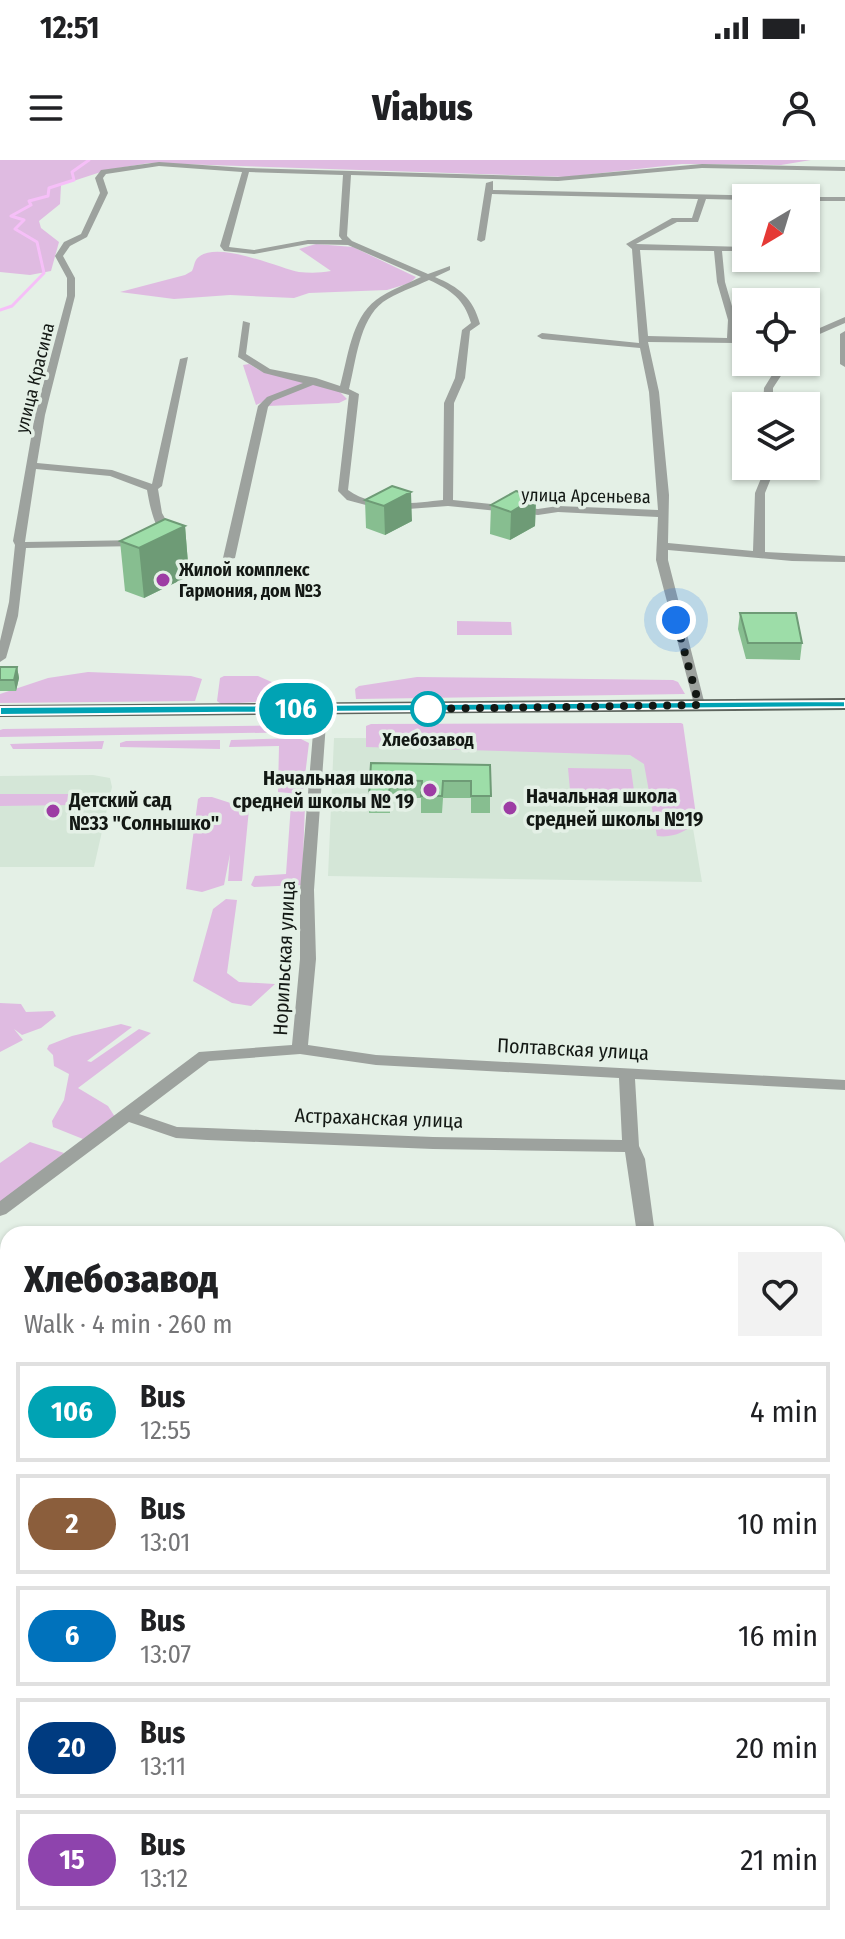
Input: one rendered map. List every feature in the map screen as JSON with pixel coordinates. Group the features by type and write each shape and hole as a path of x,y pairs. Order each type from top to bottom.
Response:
{"main road":[{"path":"0,711 845,704"}],"street":[{"name":"улица Красина","path":"0,658 8,639 18,587 16,542 40,415 71,296 71,278 59,256 67,244 84,235 104,193 99,178 102,173 152,164 246,170"},
{"path":"448,503 449,403 460,378 466,330 476,324 465,298 454,288 429,276 349,243 308,242 266,251 236,252 224,246 246,170 579,179 711,166 845,169"},
{"path":"347,173 342,234 349,243"},
{"path":"481,240 491,177"},
{"path":"488,192 732,197"},
{"path":"699,705 664,574 665,514 654,392 645,343 636,248 631,242 675,220 695,220 703,196"},
{"path":"820,199 845,199"},
{"path":"636,248 732,248"},
{"path":"542,336 645,343 732,341 732,320 721,282 718,248"},
{"path":"246,323 241,355 267,371 344,390 363,325 375,305 447,268"},
{"path":"820,331 845,320"},
{"path":"845,334 845,364"},
{"path":"31,465 112,473 152,488 157,486 185,359"},
{"path":"229,558 263,406 270,399 316,381"},
{"name":"улица Арсеньева","path":"344,390 354,394 344,494 395,506 448,503 538,512 558,509 665,514"},
{"path":"759,553 760,493 765,480"},
{"path":"16,542 153,542 177,548 157,513 152,488"},
{"path":"663,546 792,558 845,559"},
{"name":"Норильская улица","path":"0,1210 205,1056 300,1049 308,959 307,890 321,709"},
{"name":"Полтавская улица","path":"300,1049 338,1057 845,1085"},
{"path":"627,1075 631,1146 636,1159 645,1226"},
{"name":"Астраханская улица","path":"129,1116 176,1132 207,1134 433,1143 631,1146"}],"shaded area":[{"path":"0,160 811,160 781,165 682,164 566,177 149,163 107,170 61,185 60,204 39,221 41,228 59,242 51,271 30,275 0,272"},
{"path":"316,244 353,247 416,277 410,283 387,290 309,293 294,298 230,295 174,299 120,292 185,275 192,271 196,260 204,254 216,252 246,256 299,272 331,271 299,249"},
{"path":"249,364 261,371 308,382 256,405 243,365"},
{"path":"314,384 339,391 347,399 339,403 268,406 273,400"},
{"path":"457,621 511,622 512,635 457,635"},
{"path":"88,672 202,679 195,701 0,703 0,694 48,678"},
{"path":"258,676 295,693 293,700 221,704 217,701 220,678"},
{"path":"417,677 673,680 678,682 685,694 356,699 355,689 359,686"},
{"path":"681,723 697,822 669,836 657,836 644,764 630,755 366,747 366,726 371,724"},
{"path":"308,726 308,732 0,737 0,730 3,729"},
{"path":"299,738 309,743 303,792 299,794 278,792 279,746 229,747 231,740"},
{"name":"Начальная школа средней школы №19","path":"334,738 678,739 702,882 328,876"},
{"path":"220,740 220,749 120,747 120,743 126,741"},
{"path":"104,741 102,749 13,749 10,744"},
{"path":"568,768 631,769 634,791 570,790"},
{"name":"Детский сад №33 \"Солнышко\"","path":"93,775 110,778 112,787 94,867 0,867 0,776"},
{"path":"0,794 73,794 71,805 0,806"},
{"path":"212,797 249,809 242,881 228,881 230,854 224,885 202,892 186,889 198,799"},
{"path":"291,804 305,805 302,885 254,887 251,885 255,876 286,874"},
{"path":"226,899 237,900 227,973 239,982 275,984 251,1006 232,1003 193,981 213,909"},
{"path":"0,1003 21,1004 26,1012 53,1011 56,1016 41,1028 22,1035 14,1029 23,1040 0,1052"},
{"path":"121,1024 132,1027 87,1061 91,1062 139,1029 151,1033 78,1088 108,1106 115,1117 83,1139 53,1127 52,1121 64,1100 69,1074 54,1066 53,1055 47,1049 49,1045"},
{"path":"30,1142 64,1153 0,1203 0,1163"}],"building":[{"path":"392,486 411,492 384,506 365,500"},
{"path":"516,491 536,497 511,512 491,505"},
{"path":"165,519 185,526 139,548 120,541"},
{"path":"740,613 796,613 802,643 748,643"},
{"path":"0,667 17,667 14,680 0,680"},
{"path":"371,763 490,765 491,796 471,796 471,781 443,781 442,796 421,796 422,781 390,780 389,796 369,796"}],"waterway":[{"path":"0,310 12,306 44,273 37,242 15,229 24,220 11,216 31,205 29,201 48,196 49,188 74,180 72,172 89,160"}],"bus line":[{"name":"106","path":"0,711 845,704"}],"place":[{"name":"Жилой комплекс Гармония, дом №3","path":"163,580"},
{"name":"Хлебoзавод","path":"428,709"},
{"name":"Начальная школа средней школы № 19","path":"430,790"},
{"name":"Начальная школа средней школы №19","path":"510,808"},
{"name":"Детский сад №33 \"Солнышко\"","path":"53,811"}],"route":[{"path":"428,709 418,709 699,705 676,620"}]}
